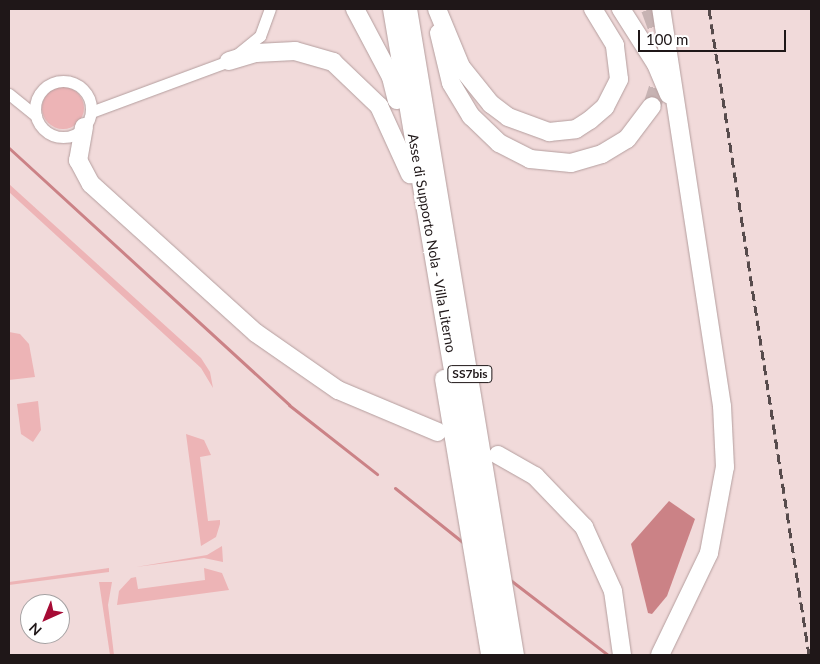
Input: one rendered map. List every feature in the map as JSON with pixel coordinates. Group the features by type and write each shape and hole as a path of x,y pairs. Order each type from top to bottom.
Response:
{"highway":[{"path":"355,9 389,69 417,151"},
{"name":"Asse di Supporto Nola - Villa Literno","path":"392,9 501,655"},
{"name":"Asse di Supporto Nola - Villa Literno","path":"408,9 515,655"},
{"path":"437,9 462,67 491,104 508,117 549,132 576,129 590,120 605,107 619,79 615,45 593,9"},
{"path":"437,9 443,58 457,95 484,131 516,153 549,163 571,163 602,154 627,138 652,106"},
{"path":"621,9 656,64 677,114"},
{"path":"660,655 709,553 725,468 722,406 661,9"},
{"path":"229,61 256,53 295,50 333,62 379,106 410,174"},
{"path":"389,69 410,174 461,499 477,594 490,655"},
{"path":"87,120 78,160 91,184 256,334 331,386 438,432"},
{"path":"498,455 535,476 584,527 613,591 622,651"}],"street":[{"path":"9,94 36,116 53,134 69,136 87,120 229,61 260,36 270,9"},
{"path":"36,116 38,97 59,81 83,89 87,120"}],"shaded area":[{"path":"63,87 78,93 84,108 78,123 63,129 48,123 42,108 48,93"},
{"path":"9,184 201,358 210,372 213,388 201,368 9,192"},
{"path":"9,332 20,334 29,344 35,377 9,380"},
{"path":"38,401 41,430 33,442 21,434 17,404"},
{"path":"186,434 204,440 211,455 200,457 208,521 220,520 216,537 201,546"},
{"path":"669,501 695,519 667,596 652,614 648,613 631,544"},
{"path":"222,546 223,562 204,558 136,567 207,555"},
{"path":"109,568 109,572 9,585 9,582"},
{"path":"204,568 222,573 229,590 117,605 119,591 131,578 136,577 138,589 205,580"},
{"path":"99,582 112,582 108,605 114,655 110,655"}],"waterway":[{"path":"9,148 289,405 377,474"},
{"path":"395,488 465,544"},
{"path":"509,579 608,655"}],"tunnel":[{"path":"650,9 661,39"},
{"path":"652,106 664,70"}],"railway":[{"path":"709,9 809,655"}]}
